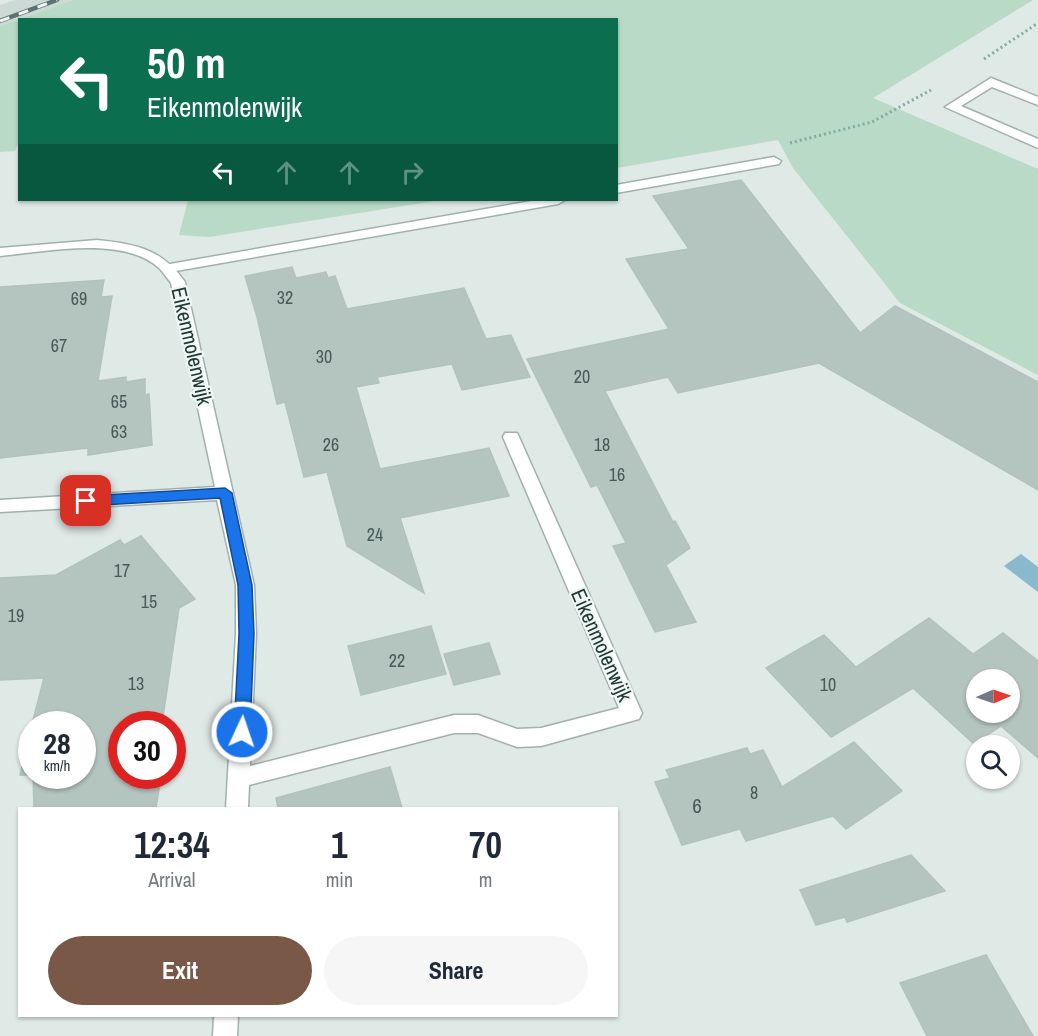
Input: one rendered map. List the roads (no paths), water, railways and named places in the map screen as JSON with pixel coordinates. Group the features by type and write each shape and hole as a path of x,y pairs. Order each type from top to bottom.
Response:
{"street":[{"path":"1038,101 991,82 951,107 1038,144"},
{"path":"618,189 774,161"},
{"path":"171,268 552,201"},
{"name":"Eikenmolenwijk","path":"0,252 88,245 115,246 135,249 155,256 171,268 181,292 245,585 246,634 237,807"},
{"name":"Eikenmolenwijk","path":"239,778 454,724 478,724 517,738 541,737 632,713 511,437"},
{"path":"0,506 225,493"},
{"path":"225,1036 226,1017"}],"water":[{"path":"1021,554 1038,567 1038,592 1004,566"}],"railway":[{"path":"0,21 57,0"}]}
